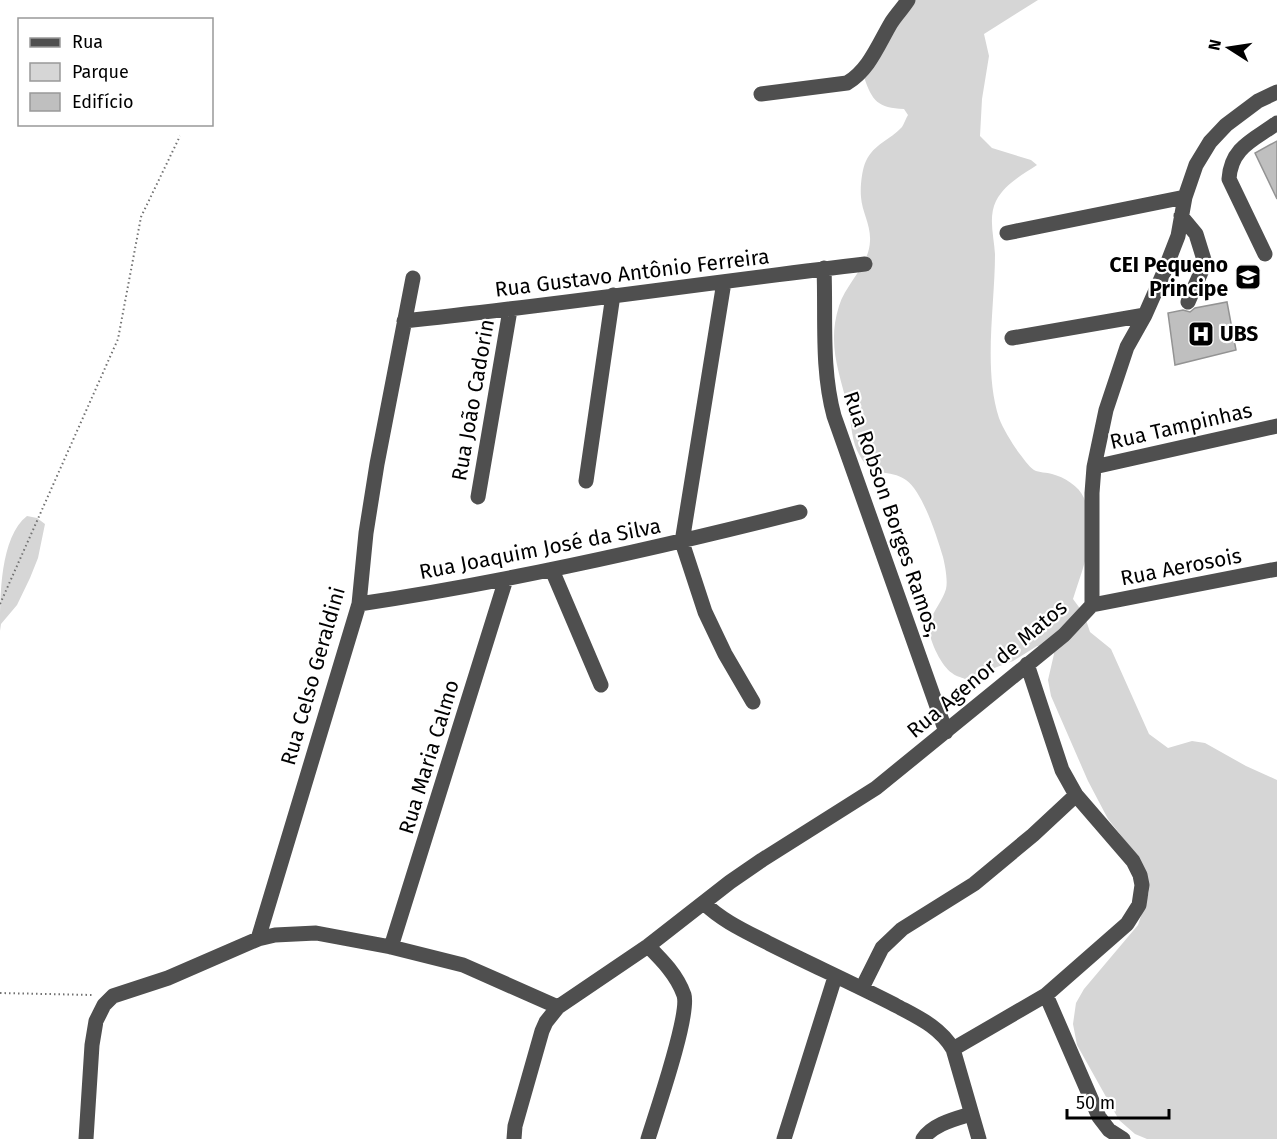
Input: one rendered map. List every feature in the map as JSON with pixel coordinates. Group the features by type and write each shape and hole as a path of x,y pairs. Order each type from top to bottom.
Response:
{"street":[{"path":"761,94 847,83 857,77 866,67 893,20 908,0"},
{"name":"Rua Agenor de Matos","path":"514,1139 515,1126 542,1031 558,1007 648,946 762,860 876,788 1065,635 1092,605 1094,467 1106,410 1127,347 1145,315 1178,236 1185,197 1196,165 1210,142 1234,119 1258,101 1277,92"},
{"path":"1265,254 1229,179 1230,165 1237,152 1277,123"},
{"path":"1007,233 1185,197"},
{"path":"1181,216 1196,234 1205,263 1188,302"},
{"name":"Rua Gustavo Antônio Ferreira","path":"404,321 510,310 865,264"},
{"name":"Rua Robson Borges Ramos,","path":"824,268 825,372 831,405 946,732"},
{"name":"Rua Celso Geraldini","path":"258,939 359,604 366,533 413,278"},
{"name":"Rua Joaquim José da Silva","path":"359,604 506,579 682,542 724,282"},
{"path":"586,481 613,295"},
{"name":"Rua João Cadorin","path":"478,497 510,310"},
{"path":"1012,338 1145,315"},
{"name":"Rua Tampinhas","path":"1094,467 1277,426"},
{"path":"753,702 725,654 705,612 682,542 801,512"},
{"name":"Rua Aerosois","path":"1092,605 1277,569"},
{"path":"552,570 601,686"},
{"name":"Rua Maria Calmo","path":"391,947 506,579"},
{"path":"953,1049 1046,995 1127,924 1139,905 1141,895 1140,875 1133,861 1076,795 1062,770 1027,664"},
{"path":"862,988 882,948 902,929 974,884 1076,795"},
{"path":"704,903 728,922 862,988 927,1023 945,1036 953,1049 979,1139"},
{"path":"86,1139 92,1045 96,1021 104,1005 113,996 168,978 258,939 275,935 316,933 391,947 463,965 558,1007"},
{"path":"648,946 678,981 685,997 684,1018 648,1139"},
{"path":"784,1139 835,976"},
{"path":"1046,995 1099,1117 1109,1130 1124,1139"},
{"path":"923,1139 925,1135 942,1124 971,1114"}],"path":[{"path":"0,604 118,339 141,217 180,136"},
{"path":"0,993 113,996"}],"green space":[{"path":"913,0 1038,0 984,34 989,56 982,99 980,136 992,148 1031,160 1037,165 1014,180 1004,190 996,201 992,214 995,254 991,337 994,399 1003,427 1028,465 1036,471 1057,475 1066,480 1079,490 1084,498 1090,524 1090,537 1073,599 1084,614 1090,632 1111,649 1149,734 1168,748 1192,741 1205,743 1277,780 1277,1139 1147,1139 1135,1134 1119,1120 1077,1045 1073,1024 1076,1003 1084,989 1138,925 1149,892 1145,873 1134,852 1108,819 1088,781 1051,696 1048,680 1054,654 1052,648 1047,645 1037,646 1013,661 965,679 953,674 943,664 935,649 929,627 947,586 943,557 929,516 918,494 906,480 900,476 870,468 860,456 855,445 834,345 836,320 842,298 869,250 870,235 861,193 865,164 873,150 902,127 908,115 904,109 888,107 877,102 864,77"},
{"path":"27,516 37,518 45,524 38,558 17,605 1,624 0,631 3,568 11,538"}],"building":[{"path":"1277,141 1277,199 1255,153"},
{"path":"1227,302 1236,350 1175,365 1168,313 1183,310 1190,312 1195,308"}],"place":[{"name":"CEI Pequeno Principe","path":"1248,277"},
{"name":"UBS","path":"1201,334"}]}
